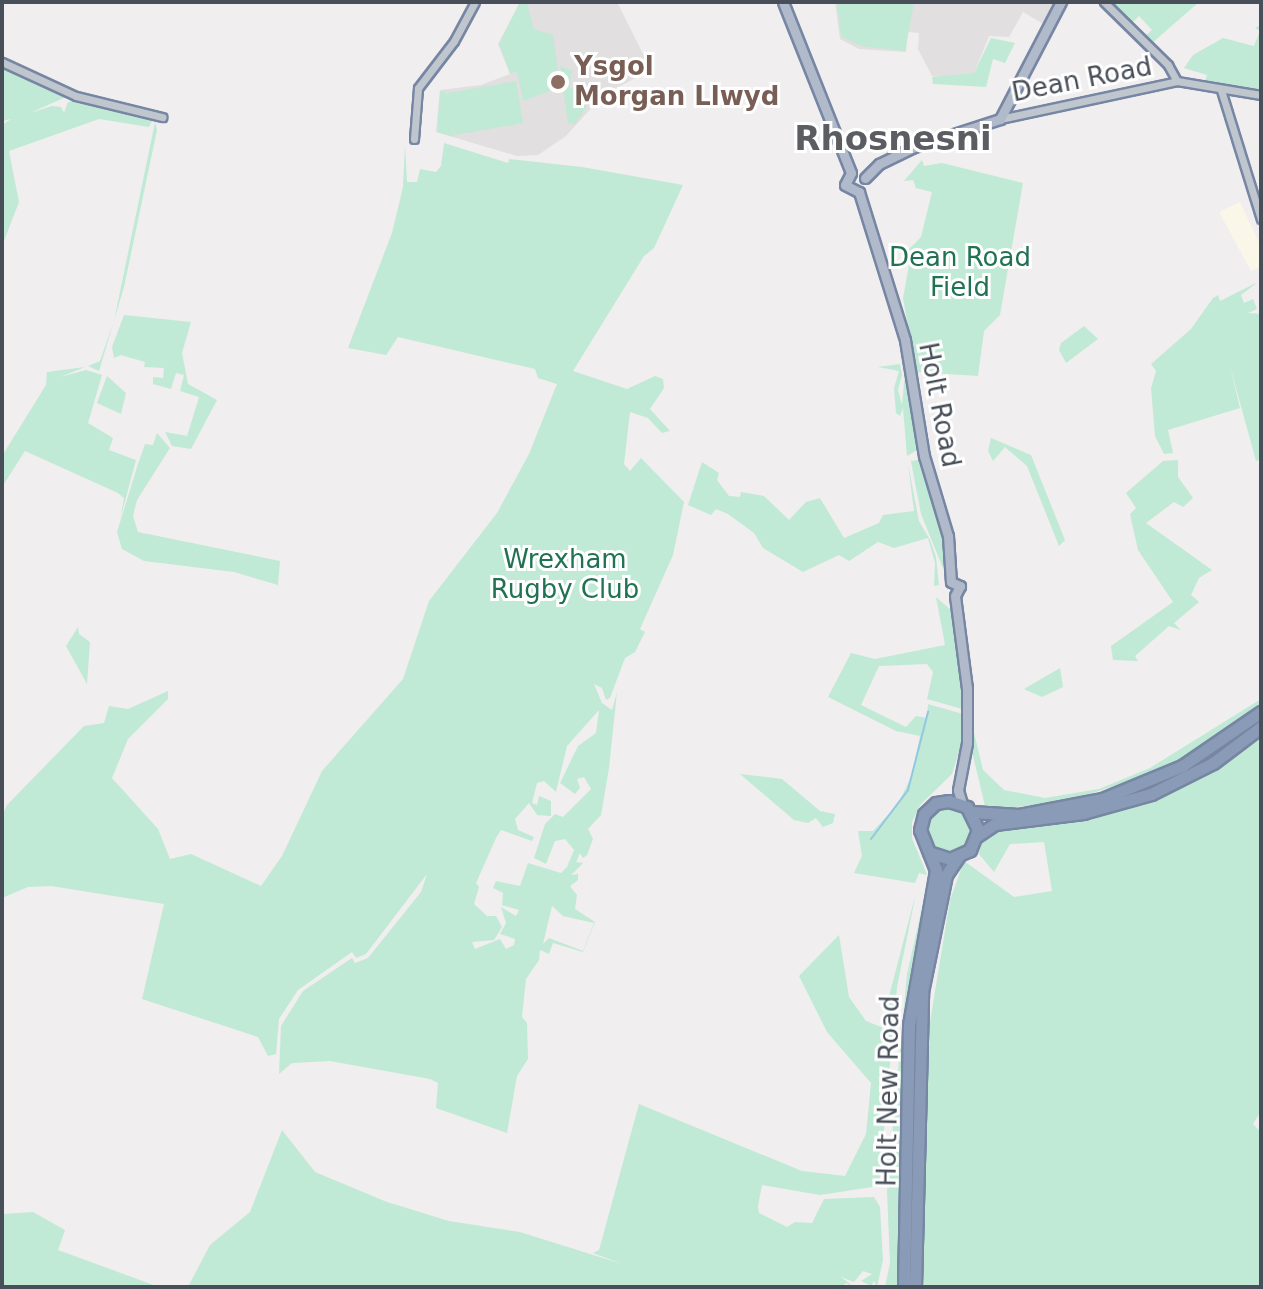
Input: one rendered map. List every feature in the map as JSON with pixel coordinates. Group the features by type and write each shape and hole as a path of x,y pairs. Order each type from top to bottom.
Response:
{"highway":[{"path":"1261,712 1182,766 1102,799 1019,815 936,803 921,822 921,838 929,852 958,857 977,836 995,824 1083,813 1151,794 1213,763 1261,727"},
{"path":"967,808 977,836"},
{"name":"Holt New Road","path":"904,1287 909,1025 936,870 929,852"},
{"name":"Holt New Road","path":"915,1287 922,992 946,875 958,857"}],"main road":[{"path":"783,2 851,173 865,178 859,192"},
{"path":"1000,119 1061,2"},
{"name":"Dean Road","path":"865,178 914,147 1000,119"},
{"name":"Holt Road","path":"851,173 845,185 859,192 905,340 924,456 948,536 951,582 960,586 955,596 967,688 962,770"},
{"path":"936,803 962,770"},
{"path":"962,770 967,808"}],"street":[{"path":"414,139 418,88 454,41 475,2"},
{"path":"1104,2 1168,65 1177,81 1261,95"},
{"path":"2,62 76,96 162,117"},
{"name":"Dean Road","path":"1000,119 1177,81"},
{"path":"1221,90 1261,219"}],"shaded area":[{"name":"Ysgol Morgan Llwyd","path":"520,2 617,2 651,70 603,95 566,136 538,155 517,156 436,132 440,90 481,85 510,74 498,44"},
{"path":"835,2 1057,2 1045,25 1023,12 1009,37 989,36 974,73 947,78 932,76 918,49 919,33 908,32 906,52 859,49 840,39"},
{"path":"1240,202 1261,247 1261,267 1251,271 1219,212"}],"green space":[{"path":"520,2 527,4 534,29 553,35 560,87 523,101 517,72 510,73 499,44"},
{"path":"837,2 914,2 905,51 861,46 841,36"},
{"path":"1106,2 1199,2 1152,43 1144,37 1152,30 1139,16 1130,25"},
{"path":"1261,25 1261,91 1205,81 1207,75 1184,68 1193,55 1223,38 1254,46 1260,31 1255,28"},
{"path":"991,38 1015,43 1005,63 993,59 986,87 933,84 932,77 974,73"},
{"path":"2,66 68,96 30,113 52,106 61,107 64,113 68,102 81,99 152,121 149,127 99,119 9,151 19,202 2,246 2,125 11,119 2,121"},
{"path":"560,66 572,71 569,88 578,89 578,104 587,106 575,124 568,123"},
{"path":"516,81 523,123 455,135 453,125 454,137 437,132 440,92 446,91 448,98 448,93"},
{"path":"155,122 157,130 124,287 114,320"},
{"name":"Wrexham Rugby Club","path":"444,143 508,163 509,159 582,167 683,185 654,248 644,256 573,371 627,389 655,376 663,379 664,388 650,409 670,431 662,433 648,418 630,412 624,464 630,471 641,458 684,502 673,555 640,629 645,632 635,652 625,658 610,698 606,700 602,688 594,684 602,703 612,710 617,692 609,768 601,815 588,829 593,839 587,855 583,858 580,853 576,862 583,863 571,875 578,874 578,880 570,886 577,895 575,909 595,922 583,952 553,943 549,954 540,950 539,960 526,979 522,1017 527,1023 528,1059 517,1076 507,1133 436,1108 438,1083 430,1079 330,1061 292,1063 279,1074 281,1026 303,991 352,958 355,963 368,958 421,892 427,874 366,954 356,958 352,952 298,990 279,1019 276,1054 268,1056 258,1037 142,999 164,904 51,886 28,887 2,898 2,816 7,805 84,726 104,723 109,706 128,709 168,691 168,699 128,739 112,778 158,829 170,859 191,854 261,886 282,856 322,771 403,679 429,601 497,513 529,454 557,384 538,378 535,369 398,337 386,355 348,348 392,233 403,187 405,145 407,182 417,182 420,169 436,172 441,166","holes":["599,710 596,733 578,746 560,783 575,794 580,788 577,779 584,777 591,789 563,817 555,814 545,824 534,858 546,864 555,841 565,839 574,850 567,867 561,873 528,863 520,886 496,881 493,888 503,893 502,905 519,910 516,916 501,907 506,923 500,934 515,939 514,945 506,949 500,939 475,949 472,942 494,940 502,927 496,916 487,916 474,904 479,887 476,883 496,838 501,830 532,841 534,837 518,830 515,819 529,803 537,815 551,816 551,801 539,796 537,805 532,803 537,783 544,781 556,792 567,746","552,906 563,916 594,923 583,951 549,938 543,944"]},
{"name":"Dean Road Field","path":"922,160 924,166 942,163 1023,183 1000,315 984,331 978,376 916,372 903,298 909,265 916,257 908,250 921,237 932,192 916,188 913,180 904,181"},
{"path":"1258,282 1241,295 1244,303 1253,299 1257,309 1248,313 1261,314 1261,459 1256,461 1230,366 1240,408 1168,430 1173,453 1164,454 1155,436 1151,388 1156,371 1151,364 1191,329 1213,298 1218,295 1220,301"},
{"path":"124,315 191,322 182,353 188,384 217,400 191,449 172,446 165,432 187,436 199,397 180,391 184,375 176,373 171,389 153,384 153,377 163,378 164,368 144,367 145,362 121,355 114,358 112,347"},
{"path":"113,323 99,371 88,366 100,361"},
{"path":"1084,326 1098,339 1066,363 1059,350 1061,343"},
{"path":"902,357 905,357 919,449 907,456 903,408 900,416 896,413 894,388 899,371 878,367 900,364 902,375 898,390 902,405 905,373"},
{"path":"85,367 60,377 86,370 102,375 88,423 113,438 109,450 136,460 120,520 124,498 118,493 25,451 2,487 2,456 46,385 47,372"},
{"path":"107,376 126,393 121,414 97,403"},
{"path":"157,433 170,448 137,500 133,516 138,532 280,561 278,585 234,572 144,561 122,549 117,532 145,444 153,445"},
{"path":"991,438 1031,455 1065,540 1059,546 1027,466 1005,447 993,461 988,451"},
{"path":"918,460 946,543 945,573 921,514 911,461"},
{"path":"1178,460 1178,477 1193,498 1183,507 1174,502 1146,523 1212,570 1199,578 1191,595 1199,602 1174,623 1181,630 1169,626 1135,656 1138,661 1113,660 1111,646 1173,602 1138,550 1130,514 1136,508 1126,493 1163,461"},
{"path":"702,462 719,473 717,480 729,496 740,497 741,492 764,496 789,520 806,502 820,498 844,538 879,523 883,515 914,511 908,464 919,521 930,540 936,557 939,585 934,586 935,563 928,538 894,548 878,542 849,561 839,555 803,572 763,548 754,533 728,514 716,509 711,515 688,505"},
{"path":"936,597 952,611 957,626 962,709 927,699 933,672 927,664 879,666 861,705 906,727 916,716 927,718 928,704 963,714 962,742 952,774 920,805 912,822 912,838 927,875 919,873 915,883 854,873 862,856 858,831 873,831 898,804 912,775 920,736 896,731 828,697 851,653 875,659 945,645"},
{"path":"78,627 79,634 90,642 87,684 66,646"},
{"path":"1060,668 1063,687 1042,697 1024,689"},
{"path":"1261,699 1261,706 1242,723 1175,766 1065,802 986,810 970,743 972,724 983,770 1004,790 1045,798 1099,789 1150,768"},
{"path":"1261,739 1261,1111 1253,1124 1261,1132 1261,1287 920,1287 930,1022 950,900 964,861 1014,897 1052,891 1044,842 1010,844 994,872 978,853 984,834 1169,791 1214,770"},
{"path":"740,774 782,779 820,811 835,814 833,823 823,827 816,818 808,823 794,820"},
{"path":"948,806 965,813 972,830 965,847 948,854 931,847 924,830 931,813"},
{"path":"930,872 910,978 903,1050 899,1287 885,1287 890,1263 887,1191 907,974"},
{"path":"916,893 897,987 879,1186 820,1195 762,1185 758,1206 759,1213 787,1227 795,1222 812,1223 824,1199 874,1197 880,1207 883,1260 877,1287 874,1281 871,1286 861,1281 872,1274 863,1271 854,1282 841,1277 854,1287 846,1283 842,1287 188,1287 210,1245 250,1212 282,1130 315,1172 387,1202 449,1221 520,1232 622,1264 593,1253 599,1250 639,1104 802,1171 845,1176 866,1134 871,1083 827,1032 799,976 839,935 849,997 866,1021 881,1027"},
{"path":"33,1212 65,1230 58,1250 159,1287 2,1287 2,1214"}],"waterway":[{"path":"871,839 908,790 928,712"}],"place":[{"name":"Ysgol Morgan Llwyd","path":"558,82"}],"district":[{"name":"Rhosnesni","path":"893,139"}]}
